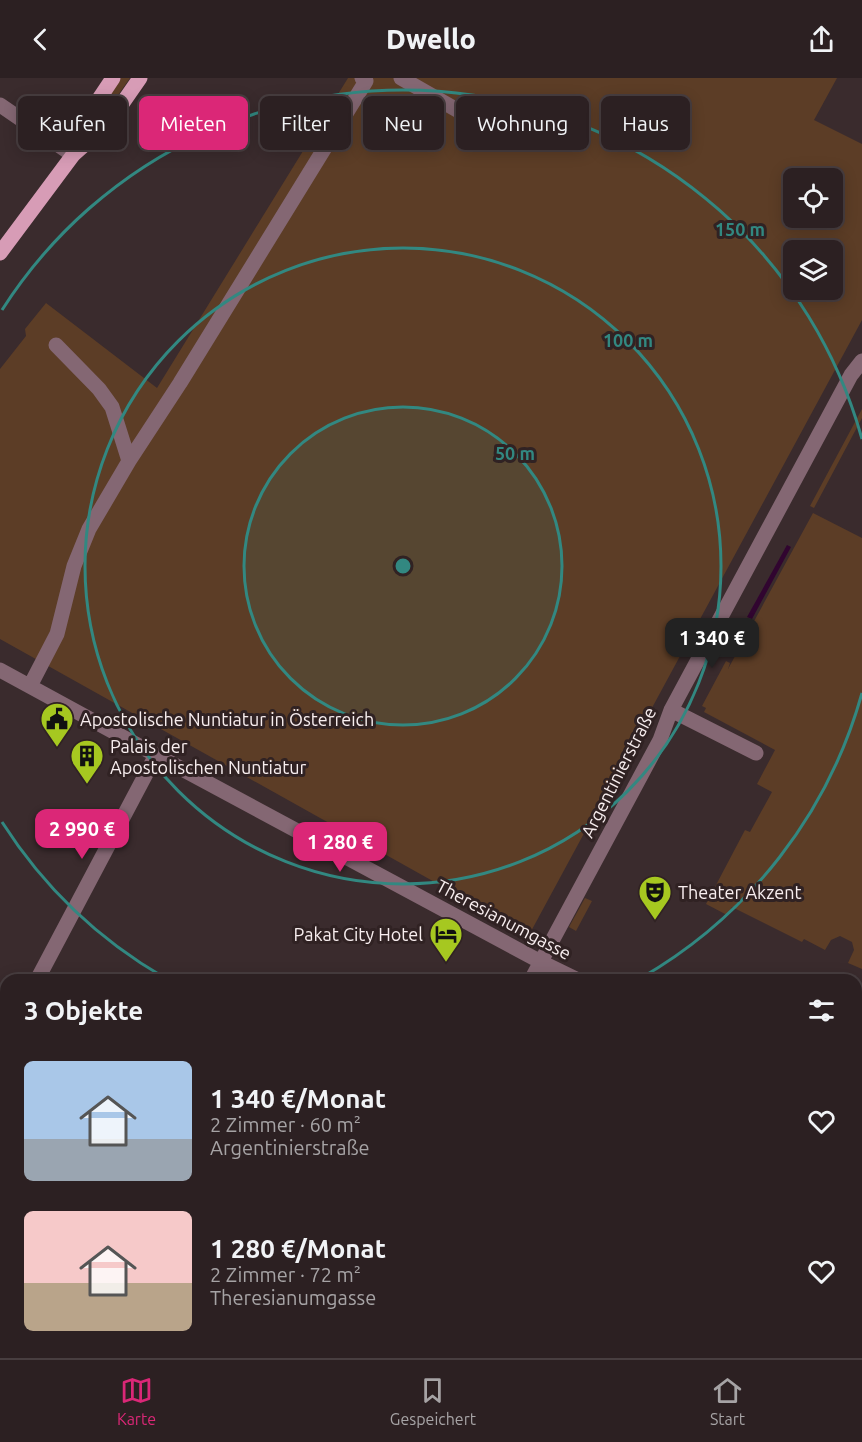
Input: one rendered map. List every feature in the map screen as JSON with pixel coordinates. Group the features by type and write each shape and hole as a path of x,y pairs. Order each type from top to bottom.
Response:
{"main road":[{"path":"73,155 91,111 113,78"},
{"path":"0,253 73,155 108,124 140,78"}],"street":[{"path":"401,78 456,109"},
{"path":"30,686 57,634 74,566 89,530 129,461 180,383 365,79"},
{"path":"0,105 73,155"},
{"path":"56,345 99,389 112,407 129,461"},
{"name":"Argentinierstraße","path":"534,974 660,740 671,710 851,375 862,361"},
{"name":"Theresianumgasse","path":"0,670 566,974"},
{"path":"671,710 756,753"},
{"path":"40,974 156,755"}],"shaded area":[{"path":"121,78 130,78 117,96 108,96"},
{"path":"348,78 837,78 814,120 862,144 862,320 529,935 0,639 0,369 26,336 25,329 46,303 157,388 304,150 351,150 351,96 337,96"},
{"path":"862,409 862,418 814,508 810,506"},
{"path":"813,513 862,538 862,969 848,963 854,950 852,942 840,936 831,940 825,950 804,939 802,942 732,907 727,915 706,904 745,830 750,832 772,792 757,784 775,750 704,712 706,708 702,706 726,661 730,663 728,669"},
{"path":"787,545 791,547 752,619 747,617"},
{"path":"585,898 592,901 576,931 569,927"}],"place":[{"name":"Apostolische Nuntiatur in Österreich","path":"57,748"},
{"name":"Palais der Apostolischen Nuntiatur","path":"87,785"},
{"name":"Theater Akzent","path":"655,921"},
{"name":"Pakat City Hotel","path":"446,963"}]}
